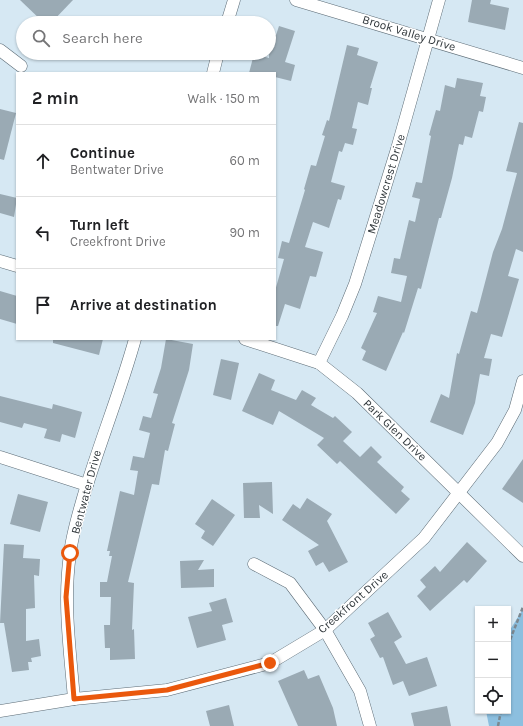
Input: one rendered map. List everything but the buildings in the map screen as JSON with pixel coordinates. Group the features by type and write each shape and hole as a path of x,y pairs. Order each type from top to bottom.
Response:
{"street":[{"path":"229,16 234,0"},
{"name":"Brook Valley Drive","path":"296,0 523,68"},
{"name":"Meadowcrest Drive","path":"319,363 342,316 354,284 397,149 439,0"},
{"path":"0,50 21,66"},
{"path":"213,72 216,60"},
{"path":"0,261 16,266"},
{"name":"Bentwater Drive","path":"74,699 66,597 70,553 87,485 135,340"},
{"name":"Park Glen Drive","path":"248,340 319,363 357,393 523,556"},
{"name":"Creekfront Drive","path":"0,711 74,699 167,690 270,663 325,630 424,538 497,443 514,410 523,381"},
{"path":"0,457 87,485"},
{"path":"254,564 290,583 325,630 360,691 370,726"}],"path":[{"path":"509,642 523,607"},
{"path":"498,726 500,714"}],"shaded area":[{"path":"523,609 523,726 489,726 487,714 511,714 511,628"}],"route":[{"path":"70,553 66,597 74,699 167,690 270,663"}]}
